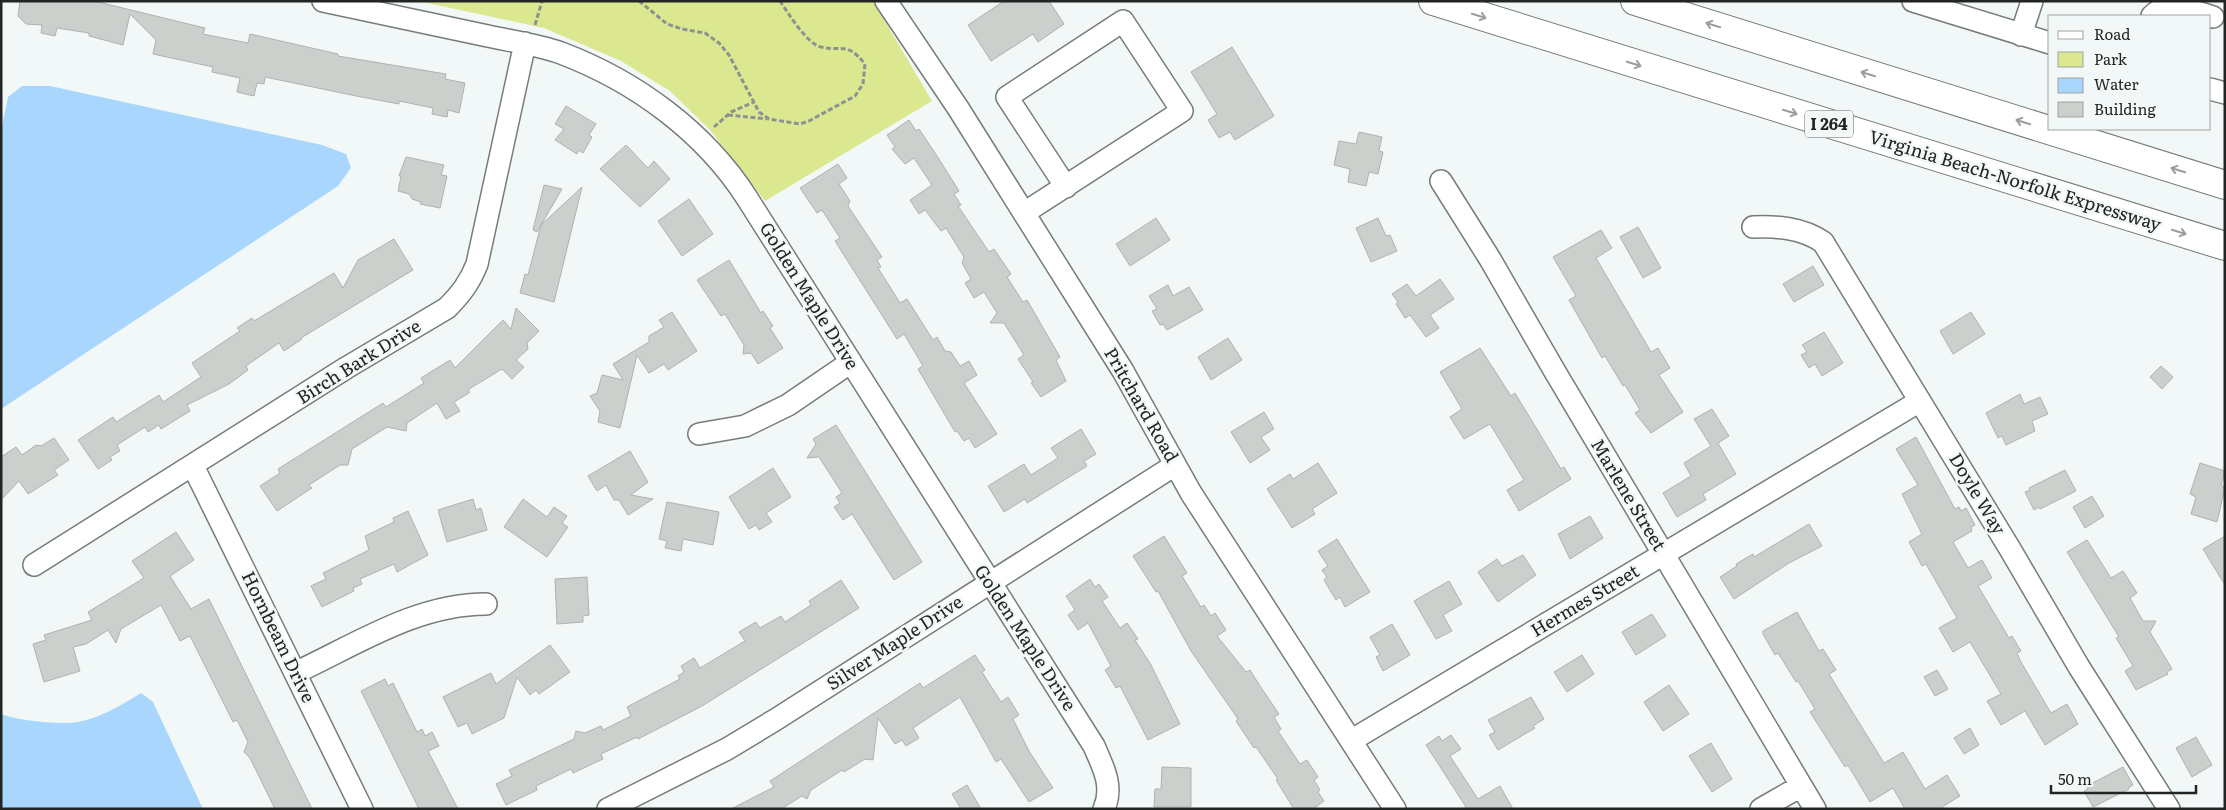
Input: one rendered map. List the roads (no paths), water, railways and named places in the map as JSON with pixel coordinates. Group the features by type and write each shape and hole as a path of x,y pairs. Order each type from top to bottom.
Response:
{"highway":[{"name":"Virginia Beach-Norfolk Expressway","path":"1433,1 2225,246"},
{"path":"1635,1 2048,129"},
{"path":"2051,130 2225,184"}],"street":[{"name":"Golden Maple Drive","path":"323,1 525,43 559,52 597,67 625,83 659,105 698,140 744,193 1094,746 1107,776 1108,786 1104,809"},
{"name":"Pritchard Road","path":"886,1 958,108 1123,371 1191,493 1395,809"},
{"path":"1913,1 2048,42"},
{"path":"2021,35 2032,1"},
{"path":"2153,15 2160,8 2170,5 2206,15"},
{"path":"1024,213 1066,187 1182,111 1123,21 1007,97 1066,187"},
{"name":"Birch Bark Drive","path":"34,566 346,368 447,308 461,294 477,264 525,43"},
{"path":"2211,89 2225,93"},
{"name":"Marlene Street","path":"1441,181 1490,259 1815,809"},
{"name":"Doyle Way","path":"1753,227 1776,226 1809,233 1823,242 2079,667 2169,809"},
{"path":"699,434 745,426 788,405 850,362"},
{"name":"Hermes Street","path":"1352,740 1920,401"},
{"name":"Silver Maple Drive","path":"608,809 726,749 775,720 1175,465"},
{"name":"Hornbeam Drive","path":"193,466 297,672 362,809"},
{"path":"297,672 413,617 438,608 464,604 486,604"},
{"path":"1761,809 1801,786"}],"water":[{"path":"22,86 50,86 322,145 346,154 351,168 338,186 1,409 1,131 8,97"},
{"path":"141,693 153,702 203,809 1,809 1,714 39,722 78,722 103,714"}]}
